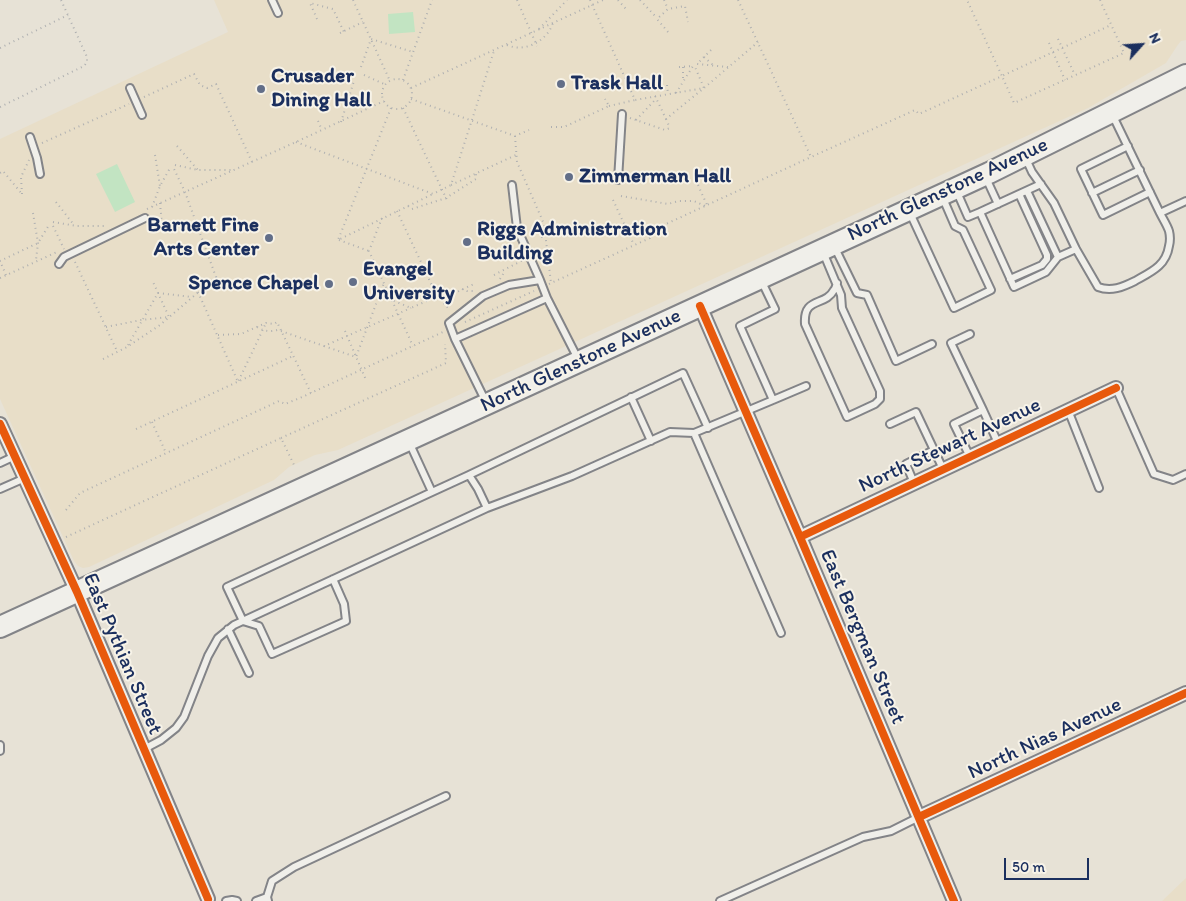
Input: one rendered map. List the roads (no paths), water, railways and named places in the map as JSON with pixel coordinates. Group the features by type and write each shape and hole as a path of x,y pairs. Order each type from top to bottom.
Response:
{"main road":[{"name":"North Glenstone Avenue","path":"3,623 77,592 985,175 1186,75"}],"street":[{"name":"East Bergman Street","path":"700,306 954,901"},
{"name":"North Stewart Avenue","path":"800,537 1116,388"},
{"name":"East Pythian Street","path":"1,428 77,592 208,900"},
{"name":"North Nias Avenue","path":"919,817 1186,693"}],"lane":[{"path":"272,0 278,13"},
{"path":"130,88 142,115"},
{"path":"1024,155 1032,172 1054,203 1076,249 1098,287 1113,289 1125,286 1155,270 1168,253 1170,242 1169,231 1111,112"},
{"path":"618,180 622,114"},
{"path":"30,137 40,174"},
{"path":"1128,146 1081,169 1092,193 1103,215 1150,192"},
{"path":"1092,193 1140,170"},
{"path":"985,175 998,204"},
{"path":"948,191 968,217 1041,184"},
{"path":"512,185 517,228 547,298 579,362"},
{"path":"1027,190 1058,257"},
{"path":"909,210 954,308 975,298 991,290 963,230 956,226 948,191"},
{"path":"1010,279 1042,265 1047,259 1047,255 1019,194"},
{"path":"1160,213 1186,201"},
{"path":"980,212 1014,287 1046,272 1058,257 1076,249"},
{"path":"59,264 64,257 145,214"},
{"path":"828,247 841,295 842,308 880,391 880,399 875,404 847,417 805,324 804,316 807,308 828,297 834,291 837,283"},
{"path":"828,247 857,293 867,295 896,361 932,344"},
{"path":"760,278 775,309 740,326 773,400"},
{"path":"487,404 449,323 483,296 509,285 542,284"},
{"path":"455,339 547,298"},
{"path":"970,334 951,343 998,443"},
{"path":"333,580 344,604 346,621 272,654 259,626 243,621 227,587 469,475 682,373 708,428"},
{"path":"144,749 161,740 176,728 184,717 208,656 218,638 234,625 487,508 572,476 670,432 694,434 806,386"},
{"path":"1116,388 1154,474 1173,480 1186,474"},
{"path":"631,398 651,441"},
{"path":"970,456 954,424 982,410"},
{"path":"1068,410 1099,488"},
{"path":"890,424 916,412 943,469"},
{"path":"694,434 781,633"},
{"path":"408,440 432,492"},
{"path":"914,483 906,464 934,450"},
{"path":"0,463 15,456"},
{"path":"469,475 478,488 487,508"},
{"path":"0,489 25,478"},
{"path":"228,629 249,673"},
{"path":"0,745 0,750"},
{"path":"256,901 267,899 272,881 294,867 446,796"},
{"path":"720,901 863,837 890,832 919,817"},
{"path":"226,901 237,901"}],"place":[{"name":"Trask Hall","path":"561,84"},
{"name":"Crusader Dining Hall","path":"261,89"},
{"name":"Zimmerman Hall","path":"569,177"},
{"name":"Barnett Fine Arts Center","path":"269,238"},
{"name":"Riggs Administration Building","path":"467,242"},
{"name":"Evangel University","path":"353,282"},
{"name":"Spence Chapel","path":"329,284"}]}
